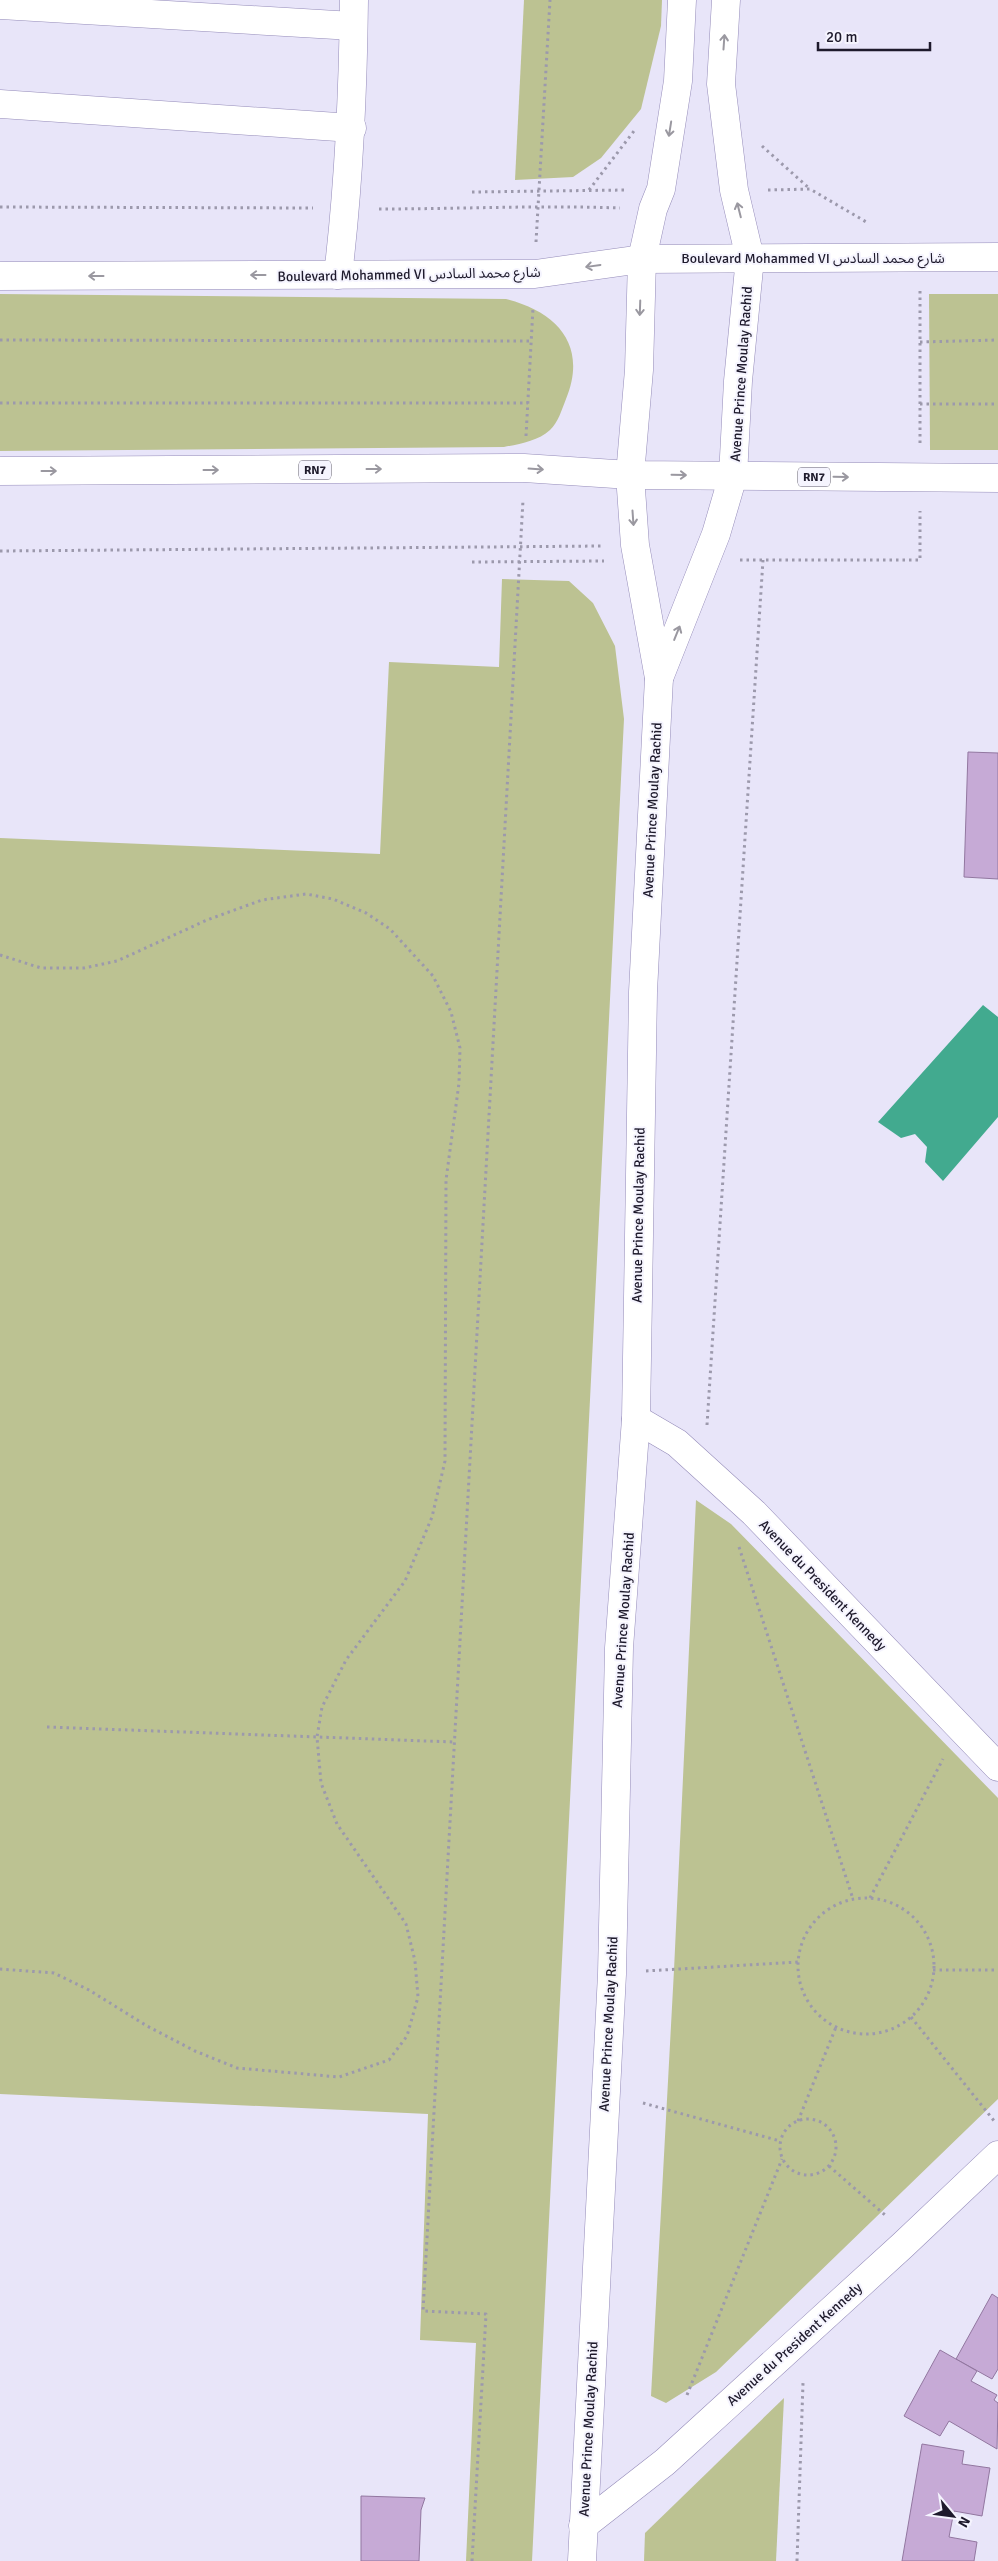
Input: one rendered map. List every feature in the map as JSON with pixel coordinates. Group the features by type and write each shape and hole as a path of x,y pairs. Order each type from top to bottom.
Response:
{"street":[{"name":"Avenue Prince Moulay Rachid","path":"582,2561 612,1974 619,1648 636,1419 635,1359 643,992 659,678 635,545 630,475 639,370 642,259 653,209 661,189 678,81 682,0"},
{"name":"Avenue Prince Moulay Rachid","path":"659,678 716,534 733,476 738,381 750,258 734,190 721,84 726,0"},
{"path":"0,5 353,13 352,128 346,208 338,275"},
{"path":"0,104 352,128"},
{"name":"Boulevard Mohammed VI شارع محمد السادس","path":"0,276 535,274 642,259 998,257"},
{"name":"RN7","path":"0,471 524,468 630,475 920,479 998,478"},
{"name":"Avenue du President Kennedy","path":"636,1419 677,1443 705,1465 781,1540 998,1767"},
{"name":"Avenue du President Kennedy","path":"583,2526 665,2462 911,2238 998,2155"}],"path":[{"path":"472,2561 486,2314 423,2311 550,0"},
{"path":"755,140 810,189"},
{"path":"920,256 920,560"},
{"path":"0,340 531,341"},
{"path":"920,342 998,340"},
{"path":"0,403 528,403"},
{"path":"920,404 998,404"},
{"path":"0,551 520,548 635,545"},
{"path":"705,1465 763,560"},
{"path":"0,955 40,968 84,968 117,961 207,920 262,900 306,894 332,899 366,913 390,929 433,976 451,1012 460,1048 459,1083 446,1180 445,1461 432,1517 405,1581 346,1660 322,1707 317,1737 321,1783 337,1824 406,1924 415,1961 418,1997 408,2036 390,2060 339,2077 237,2068 195,2051 147,2026 89,1990 54,1973 0,1969"},
{"path":"737,1542 853,1899"},
{"path":"870,1898 958,1726"},
{"path":"47,1727 454,1742"},
{"path":"870,1898 891,1903 903,1910 923,1929 932,1949 934,1970 923,2004 911,2017 894,2028 876,2034 856,2033 836,2028 820,2016 807,2001 800,1982 798,1962 803,1940 815,1921 832,1907 853,1899 870,1898"},
{"path":"612,1974 798,1962"},
{"path":"934,1970 998,1970"},
{"path":"911,2017 998,2125"},
{"path":"798,2121 836,2028"},
{"path":"643,2103 780,2141"},
{"path":"816,2120 830,2131 836,2148 829,2166 813,2175 803,2175 787,2167 782,2159 780,2141 790,2125 798,2121 816,2120"},
{"path":"686,2397 782,2159"},
{"path":"829,2166 911,2238"},
{"path":"797,2561 804,2335"}],"shaded area":[{"path":"524,0 662,0 661,26 641,109 601,158 573,177 515,180"},
{"path":"0,294 506,299 540,313 553,322 563,334 570,347 573,362 572,380 560,416 550,430 534,439 504,447 0,451"},
{"path":"929,294 998,294 998,450 930,450"},
{"path":"502,579 569,581 593,603 615,646 624,719 532,2561 466,2561 476,2343 420,2340 428,2114 0,2094 0,838 380,854 389,662 499,667"},
{"path":"983,1005 998,1017 998,1117 943,1181 925,1162 927,1147 915,1134 901,1138 878,1122"},
{"path":"696,1500 731,1524 998,1798 998,2099 716,2372 666,2403 651,2396 674,1970"},
{"path":"784,2398 776,2561 644,2561 645,2533"}],"building":[{"path":"968,752 998,753 998,879 964,877"},
{"path":"992,2294 998,2298 998,2369 992,2379 956,2359"},
{"path":"940,2350 977,2371 971,2381 997,2395 994,2400 998,2403 997,2449 949,2421 940,2436 904,2416"},
{"path":"922,2444 964,2451 962,2464 990,2468 982,2516 954,2511 949,2537 977,2542 974,2561 902,2561"},
{"path":"361,2496 425,2498 421,2510 419,2561 361,2561"}]}
